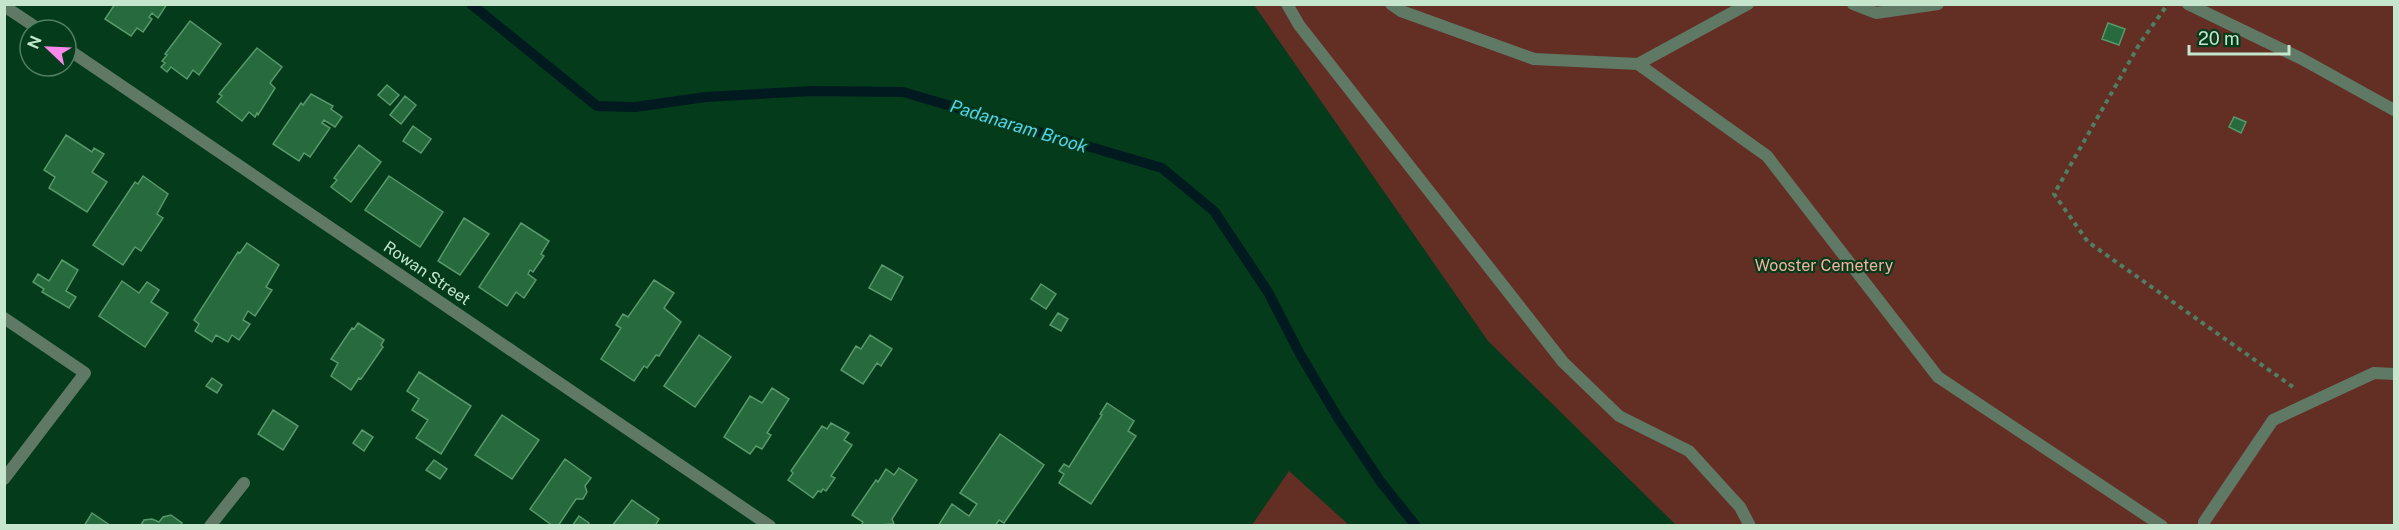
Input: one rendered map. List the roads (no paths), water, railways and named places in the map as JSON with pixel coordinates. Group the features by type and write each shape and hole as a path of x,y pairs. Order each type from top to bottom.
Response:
{"street":[{"path":"1287,4 1299,25 1563,362 1619,416 1689,451 1740,507 1750,525"},
{"path":"1391,4 1401,11 1534,59 1638,64 1748,4"},
{"path":"1853,4 1876,13 1938,4"},
{"path":"2188,4 2302,59 2394,110"},
{"path":"4,6 22,18"},
{"name":"Rowan Street","path":"78,56 770,525"},
{"path":"1638,64 1767,156 1938,376 2162,525"},
{"path":"4,318 85,373 4,479"},
{"path":"2204,525 2273,420 2374,373 2394,374"},
{"path":"210,525 244,483"}],"waterway":[{"name":"Padanaram Brook","path":"471,4 597,106 635,107 706,97 812,91 903,92 1162,168 1214,211 1268,292 1300,354 1338,418 1380,481 1416,526"}],"park label":[{"name":"Wooster Cemetery","path":"1824,265"}]}
